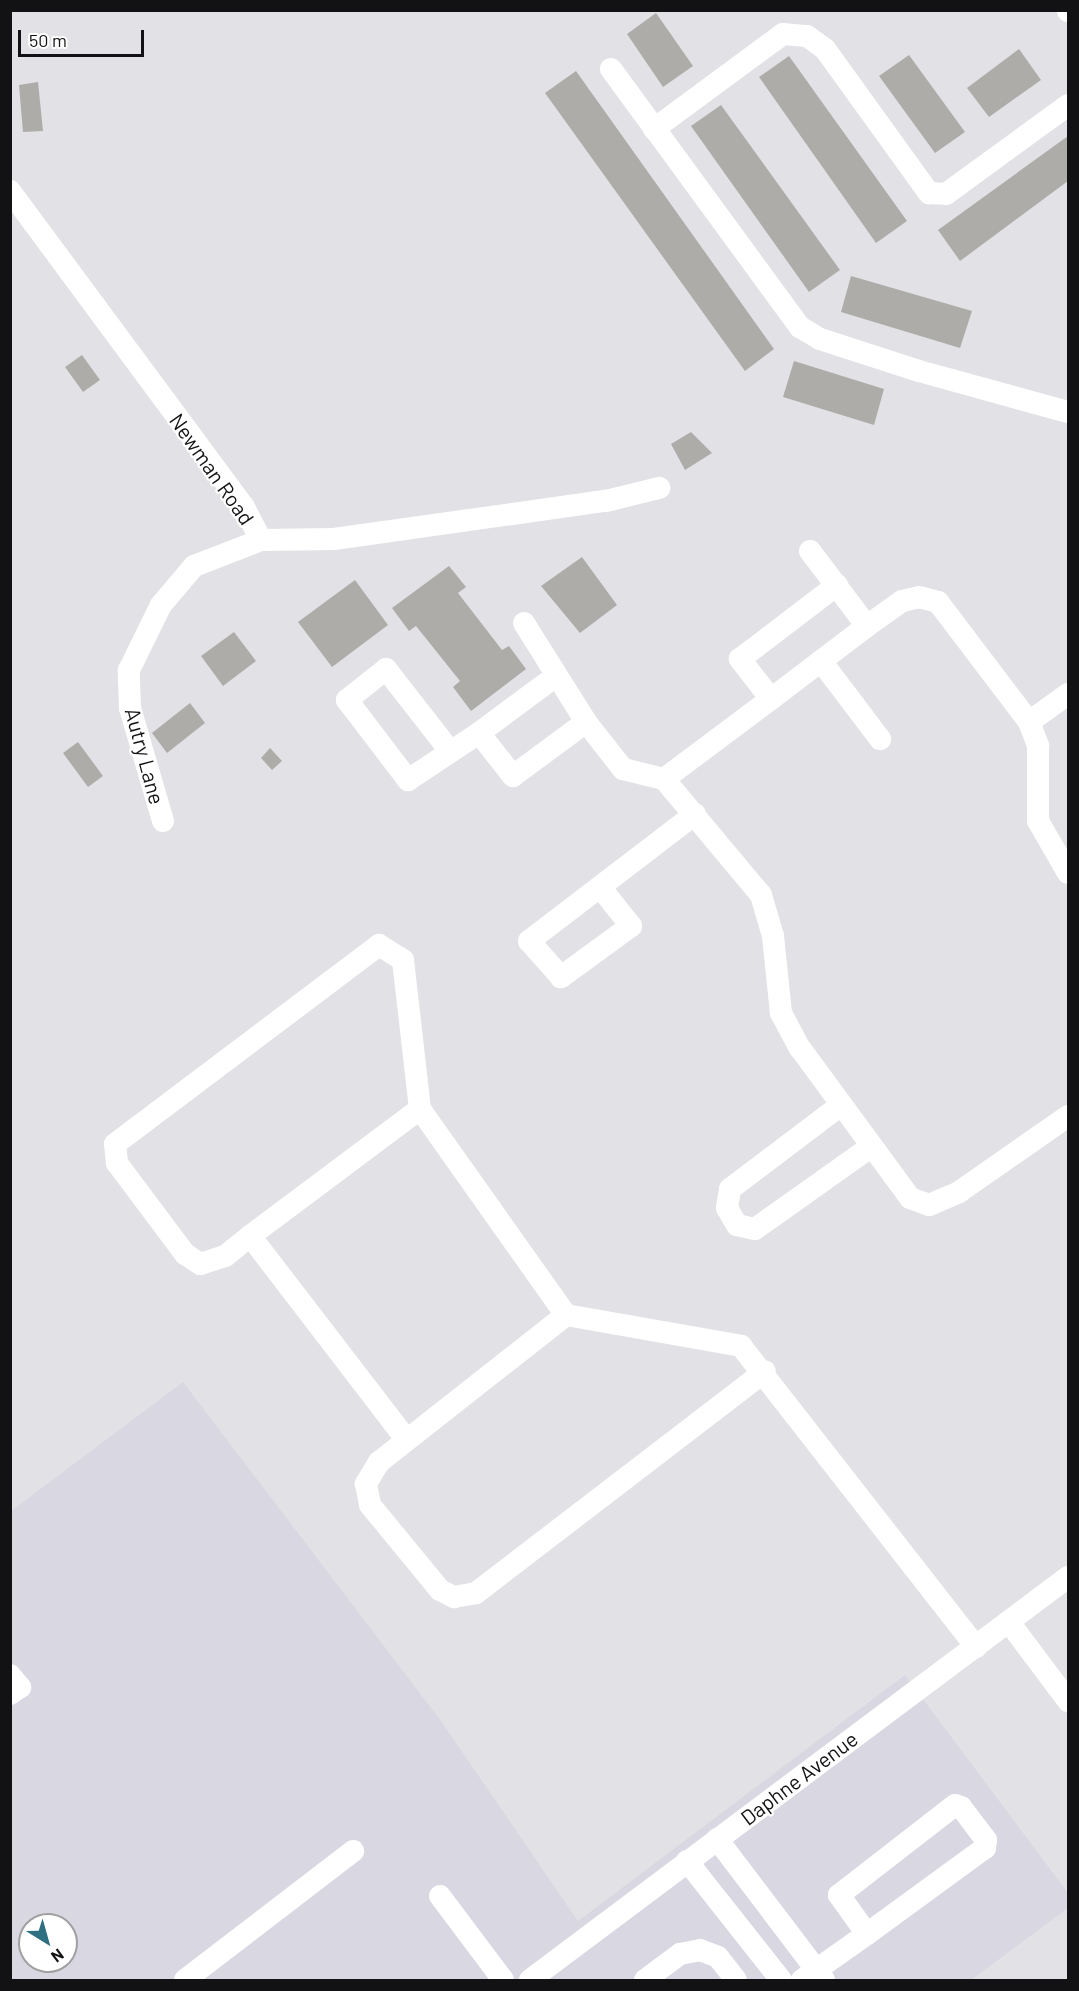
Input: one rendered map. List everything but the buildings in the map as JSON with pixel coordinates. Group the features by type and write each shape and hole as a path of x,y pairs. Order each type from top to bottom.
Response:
{"street":[{"path":"654,129 783,34 807,36 825,49 929,193 946,194 1068,105"},
{"path":"611,69 800,327 820,339 918,371 1068,412"},
{"name":"Newman Road","path":"10,191 243,507 261,540 334,539 606,501 659,488"},
{"name":"Autry Lane","path":"163,821 130,708 129,670 142,636 181,577 210,558 261,540"},
{"path":"810,551 867,626"},
{"path":"771,699 740,659 837,585"},
{"path":"664,779 902,601 919,597 938,602 1029,722 1038,746 1038,821 1068,873"},
{"path":"524,623 586,722 623,769 664,779 761,895 773,936 781,1013 841,1105 910,1198 929,1205 959,1192 1068,1116"},
{"path":"821,661 880,739"},
{"path":"450,752 387,669 347,700 408,780 479,733 556,676"},
{"path":"1029,722 1068,694"},
{"path":"479,733 513,776 586,722"},
{"path":"600,887 695,814"},
{"path":"420,1109 225,1256 200,1264 185,1254 117,1163 116,1144 379,945 403,960 420,1109 566,1315 714,1338 741,1346 765,1371 976,1647"},
{"path":"841,1105 729,1189 727,1208 737,1225 755,1229 872,1146"},
{"path":"250,1236 406,1439"},
{"path":"566,1315 406,1439 379,1462 366,1484 370,1505 440,1590 454,1597 476,1593 765,1371"},
{"name":"Daphne Avenue","path":"530,1980 1068,1577"},
{"path":"1009,1622 1068,1701"},
{"path":"10,1675 20,1687 10,1694"},
{"path":"717,1839 814,1977 867,1934 985,1848 987,1840 961,1807 955,1805 839,1894 867,1934"},
{"path":"185,1980 354,1851"},
{"path":"687,1861 781,1980"},
{"path":"440,1896 503,1980"},
{"path":"645,1980 680,1953 700,1950 718,1957 736,1980"}],"shaded area":[{"path":"183,1382 441,1721 578,1921 905,1675 1068,1893 1068,1908 971,1980 11,1980 11,1511"}]}
